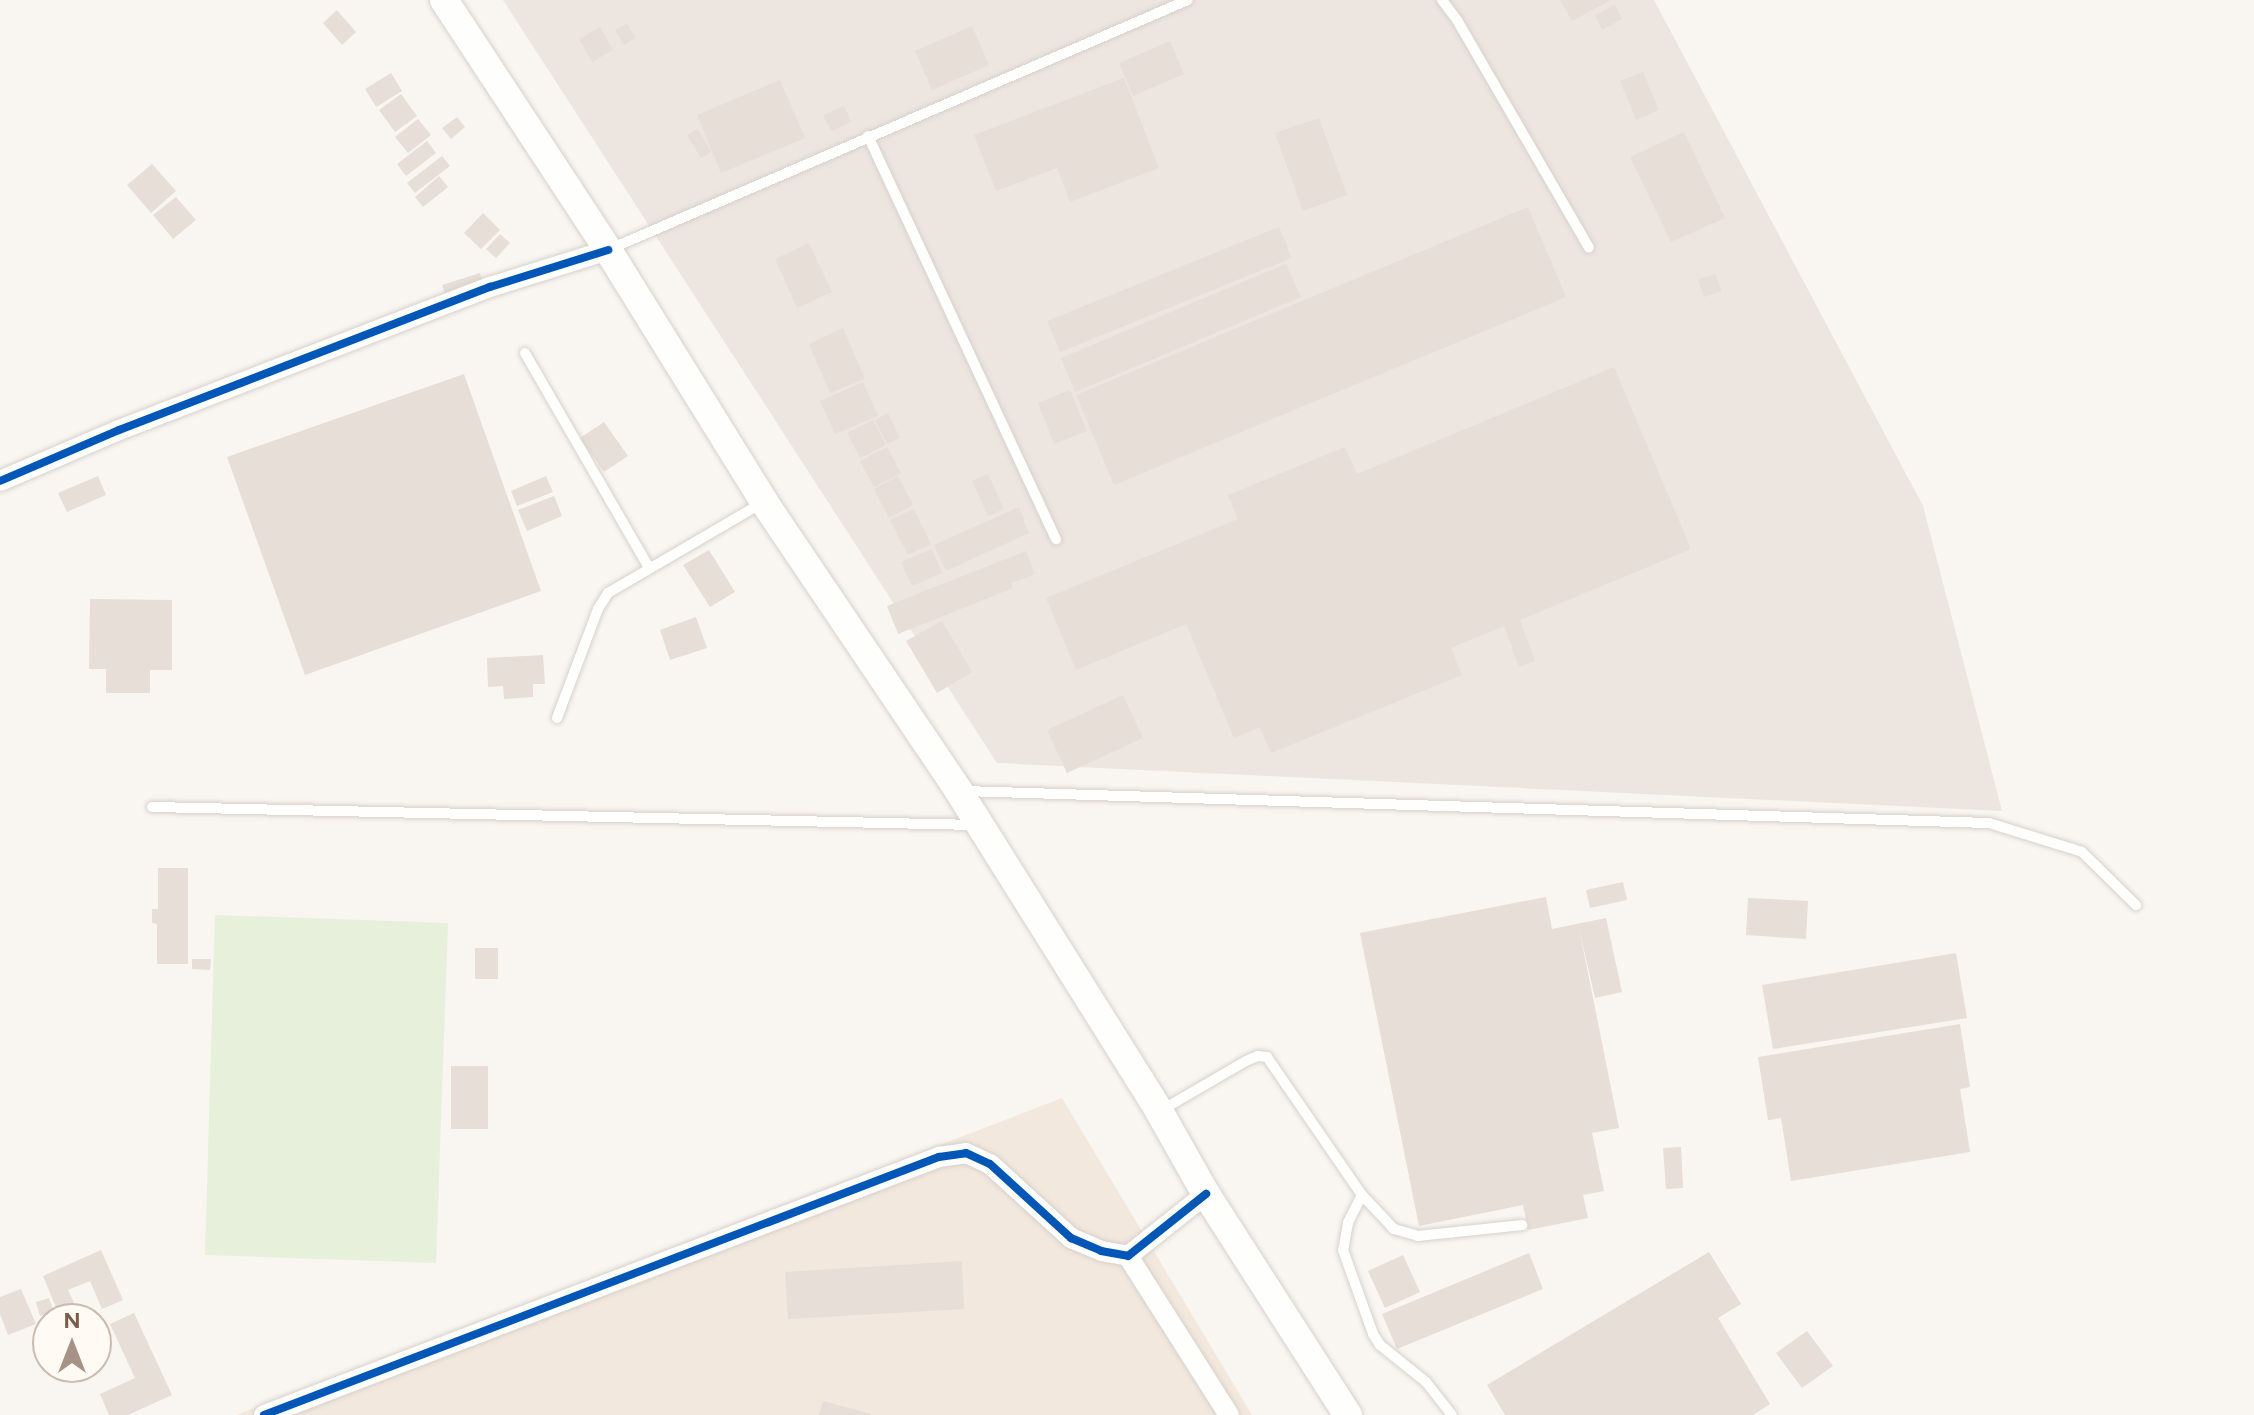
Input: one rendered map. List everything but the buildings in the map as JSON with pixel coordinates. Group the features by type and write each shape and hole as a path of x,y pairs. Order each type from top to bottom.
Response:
{"main road":[{"path":"444,0 608,250 764,502 958,790 1159,1111 1206,1194 1348,1415"}],"street":[{"path":"0,481 119,430 490,287 608,250"},
{"path":"264,1415 939,1157 966,1153 990,1164 1071,1238 1101,1251 1128,1256 1229,1415"},
{"path":"1128,1256 1206,1194"}],"lane":[{"path":"608,250 1188,0"},
{"path":"1442,0 1457,20 1589,248"},
{"path":"868,136 1056,539"},
{"path":"525,353 649,568"},
{"path":"557,718 598,609 608,593 764,502"},
{"path":"958,790 1989,823 2082,852 2136,905"},
{"path":"152,807 979,825"},
{"path":"1159,1111 1246,1061 1258,1056 1267,1057 1362,1195 1394,1229 1418,1236 1522,1225"},
{"path":"1362,1195 1348,1223 1343,1250 1373,1334 1380,1345 1426,1382 1452,1415"}],"shaded area":[{"path":"503,0 1654,0 1923,506 2002,811 997,763"},
{"path":"1062,1098 1252,1415 236,1415"}],"green space":[{"path":"215,915 448,923 436,1263 205,1255"}],"cycle path":[{"path":"0,481 119,430 490,287 608,250"},
{"path":"264,1415 939,1157 966,1153 990,1164 1071,1238 1101,1251 1128,1256 1206,1194"}]}
